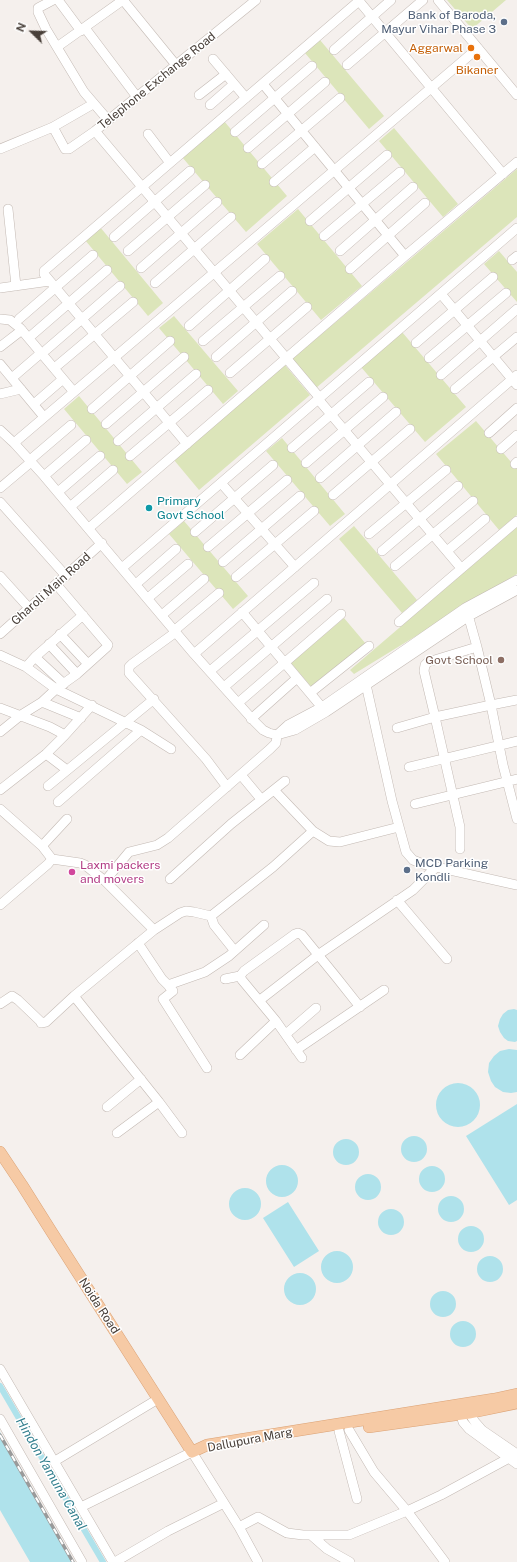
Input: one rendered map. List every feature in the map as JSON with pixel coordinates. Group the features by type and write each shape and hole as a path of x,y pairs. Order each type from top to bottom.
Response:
{"main road":[{"name":"Noida Road","path":"0,1152 158,1399 197,1450"},
{"name":"Dallupura Marg","path":"197,1450 209,1450 344,1430 464,1409 517,1394"},
{"name":"Dallupura Marg","path":"197,1450 207,1445 517,1403"}],"street":[{"path":"53,0 37,10 46,29 84,92 108,120"},
{"path":"58,0 137,97"},
{"path":"57,47 123,0 176,65"},
{"name":"Telephone Exchange Road","path":"256,0 96,130 270,338 344,430 461,568"},
{"path":"334,50 391,0"},
{"path":"347,65 423,0"},
{"path":"438,0 517,95"},
{"path":"187,444 44,274 44,271 359,1 503,174"},
{"path":"14,443 478,48"},
{"path":"213,59 246,98"},
{"path":"235,132 312,66"},
{"path":"199,96 226,74"},
{"path":"248,148 326,82"},
{"path":"210,105 234,84"},
{"path":"263,84 405,256"},
{"path":"262,164 340,98"},
{"path":"0,149 53,127 93,104"},
{"path":"53,127 66,150 96,130"},
{"path":"148,134 170,163"},
{"path":"274,182 315,147"},
{"path":"310,221 388,155"},
{"path":"89,528 405,256 517,162"},
{"path":"114,237 190,171"},
{"path":"324,236 400,172"},
{"path":"128,251 205,185"},
{"path":"340,251 413,187"},
{"path":"141,268 217,202"},
{"path":"350,270 425,203"},
{"path":"8,209 16,286"},
{"path":"155,283 231,217"},
{"path":"122,568 517,228"},
{"path":"19,319 53,284 93,255"},
{"path":"189,326 265,260"},
{"path":"32,335 107,270"},
{"path":"203,341 280,276"},
{"path":"416,344 493,277"},
{"path":"0,288 53,284"},
{"path":"12,378 120,286"},
{"path":"216,357 292,291"},
{"path":"429,358 506,293"},
{"path":"194,654 391,484 515,380 493,357 440,294"},
{"path":"58,365 133,302"},
{"path":"230,373 307,307"},
{"path":"441,375 517,309"},
{"path":"0,319 12,321 22,330 43,351 74,392"},
{"path":"0,347 22,330"},
{"path":"455,390 517,336"},
{"path":"92,409 170,342"},
{"path":"106,424 184,357"},
{"path":"0,364 44,417"},
{"path":"118,441 196,374"},
{"path":"34,404 63,379"},
{"path":"292,448 369,382"},
{"path":"0,394 21,389"},
{"path":"130,456 208,390"},
{"path":"306,463 383,397"},
{"path":"489,433 517,408"},
{"path":"320,478 396,412"},
{"path":"0,488 71,425"},
{"path":"333,495 410,429"},
{"path":"0,430 31,461 58,492 194,654 251,719 263,730 278,735"},
{"path":"500,449 517,435"},
{"path":"44,476 86,440"},
{"path":"58,492 100,456"},
{"path":"195,532 273,464"},
{"path":"70,506 113,470"},
{"path":"369,534 446,470"},
{"path":"208,547 287,480"},
{"path":"221,483 294,567"},
{"path":"382,551 458,486"},
{"path":"223,562 300,496"},
{"path":"396,566 472,501"},
{"path":"0,502 66,576"},
{"path":"236,577 314,511"},
{"path":"447,552 485,519"},
{"path":"400,622 517,521"},
{"name":"Gharoli Main Road","path":"0,634 102,543"},
{"path":"136,584 176,549"},
{"path":"148,598 188,564"},
{"path":"0,576 29,608"},
{"path":"162,615 204,579"},
{"path":"105,881 129,852 163,842 273,746 276,743 278,735 288,725 324,710 467,612 517,580"},
{"path":"210,671 314,583"},
{"path":"0,732 21,715 42,702 88,664 108,645 56,584"},
{"path":"467,612 517,590"},
{"path":"219,593 175,631 129,667 129,673 154,699 206,759 227,787"},
{"path":"224,687 327,599"},
{"path":"242,612 324,710"},
{"path":"467,612 477,647 507,782 517,819"},
{"path":"238,703 341,614"},
{"path":"26,667 49,644 83,615"},
{"path":"60,634 88,664"},
{"path":"49,644 76,674"},
{"path":"310,693 369,646"},
{"path":"460,849 460,826 424,670 425,665 477,647"},
{"path":"0,655 26,667 92,706 141,730 171,749"},
{"path":"35,657 60,686"},
{"path":"251,719 297,678"},
{"path":"365,681 392,801 406,852 413,860 423,864 517,885"},
{"path":"48,786 154,699"},
{"path":"397,728 435,717 517,700"},
{"path":"42,702 81,718"},
{"path":"0,790 46,754 66,735 92,706"},
{"path":"0,708 21,715 66,735"},
{"path":"58,802 141,730"},
{"path":"410,767 517,741"},
{"path":"46,754 67,770"},
{"path":"241,775 262,799"},
{"path":"415,804 517,780"},
{"path":"170,879 262,799 285,781"},
{"path":"274,790 313,831 324,839 340,842 399,827"},
{"path":"0,809 42,846 52,859 83,864 105,881 154,930"},
{"path":"42,846 66,819"},
{"path":"211,916 273,867 313,831"},
{"path":"1,902 48,864 52,859"},
{"path":"260,1000 318,955 416,887 436,867"},
{"path":"397,900 447,959"},
{"path":"0,1004 12,996 44,1023 74,996 154,930 180,913 186,911 211,916"},
{"path":"211,916 214,925 234,950"},
{"path":"168,985 205,972 229,956 264,925"},
{"path":"225,979 240,976 244,971 298,933 302,935 360,1007"},
{"path":"138,943 162,979 173,991 163,999 207,1068"},
{"path":"240,976 286,1034 302,1058"},
{"path":"296,1050 384,990"},
{"path":"74,996 141,1079 182,1133"},
{"path":"286,1034 316,1008"},
{"path":"240,1055 276,1021"},
{"path":"107,1107 141,1079"},
{"path":"117,1133 159,1102"},
{"path":"0,1369 114,1562 168,1531 224,1503"},
{"path":"54,1461 158,1399"},
{"path":"464,1409 482,1430 513,1456 517,1464"},
{"path":"0,1419 82,1562"},
{"path":"344,1430 357,1499"},
{"path":"344,1430 374,1472 407,1511 445,1562"},
{"path":"81,1507 197,1450 224,1503 258,1562"},
{"path":"239,1527 258,1517 287,1533 311,1535 349,1535 441,1495 513,1456"},
{"path":"311,1535 327,1549 350,1562"}],"green space":[{"path":"447,0 506,0 472,29"},
{"path":"320,40 384,116 369,129 305,53"},
{"path":"224,121 287,196 246,232 182,157"},
{"path":"394,128 458,204 443,217 379,141"},
{"path":"517,169 517,217 316,388 292,359"},
{"path":"298,209 362,286 321,320 257,244"},
{"path":"100,227 163,303 148,316 85,240"},
{"path":"499,251 517,272 517,302 484,264"},
{"path":"174,316 238,391 223,404 159,328"},
{"path":"402,332 466,407 425,442 361,367"},
{"path":"285,365 310,395 199,490 174,460"},
{"path":"79,396 142,472 127,484 64,409"},
{"path":"476,421 517,469 517,515 499,530 436,454"},
{"path":"282,438 345,514 330,526 266,451"},
{"path":"184,521 248,596 233,609 169,534"},
{"path":"354,526 417,600 402,613 339,539"},
{"path":"517,527 517,574 354,674 350,670"},
{"path":"344,618 366,644 313,689 291,663"}],"water":[{"path":"508,1010 517,1010 517,1041 515,1042 508,1041 504,1038 498,1026 503,1014"},
{"path":"509,1049 517,1050 517,1092 511,1093 503,1092 495,1087 488,1072 489,1063 494,1056 500,1051"},
{"path":"454,1083 462,1083 474,1089 480,1101 480,1109 474,1121 462,1127 454,1127 442,1121 436,1109 436,1101 442,1089"},
{"path":"517,1104 517,1200 509,1205 466,1136"},
{"path":"414,1136 423,1140 427,1149 423,1158 414,1162 405,1158 401,1149 405,1140"},
{"path":"346,1139 355,1143 359,1152 355,1161 346,1165 337,1161 333,1152 337,1143"},
{"path":"279,1165 285,1165 295,1172 298,1181 297,1187 291,1194 285,1197 279,1197 269,1190 266,1184 266,1178 273,1168"},
{"path":"432,1166 441,1170 445,1179 441,1188 432,1192 423,1188 419,1179 423,1170"},
{"path":"368,1174 377,1178 381,1187 377,1196 368,1200 359,1196 355,1187 359,1178"},
{"path":"242,1188 248,1188 258,1195 261,1204 260,1210 254,1217 248,1220 242,1220 232,1213 229,1207 229,1201 236,1191"},
{"path":"451,1196 460,1200 464,1209 460,1218 451,1222 442,1218 438,1209 442,1200"},
{"path":"288,1202 319,1251 294,1267 263,1218"},
{"path":"391,1209 400,1213 404,1222 400,1231 391,1235 382,1231 378,1222 382,1213"},
{"path":"471,1226 480,1230 484,1239 480,1248 471,1252 462,1248 458,1239 462,1230"},
{"path":"334,1251 340,1251 350,1258 353,1267 352,1273 346,1280 340,1283 334,1283 324,1276 321,1270 321,1264 328,1254"},
{"path":"490,1256 499,1260 503,1269 499,1278 490,1282 481,1278 477,1269 481,1260"},
{"path":"297,1273 303,1273 313,1280 316,1289 315,1295 309,1302 303,1305 297,1305 287,1298 284,1292 284,1286 291,1276"},
{"path":"443,1291 452,1295 456,1304 452,1313 443,1317 434,1313 430,1304 434,1295"},
{"path":"463,1321 472,1325 476,1334 472,1343 463,1347 454,1343 450,1334 454,1325"},
{"path":"0,1432 74,1562 30,1562 0,1510"}],"waterway":[{"name":"Hindon Yamuna Canal","path":"0,1386 103,1562"}],"railway":[{"path":"0,1435 73,1562"}],"place":[{"name":"Bank of Baroda, Mayur Vihar Phase 3","path":"504,22"},
{"name":"Aggarwal","path":"471,48"},
{"name":"Bikaner","path":"477,57"},
{"name":"Primary Govt School","path":"149,508"},
{"name":"Govt School","path":"501,660"},
{"name":"MCD Parking Kondli","path":"407,870"},
{"name":"Laxmi packers and movers","path":"72,872"}]}
